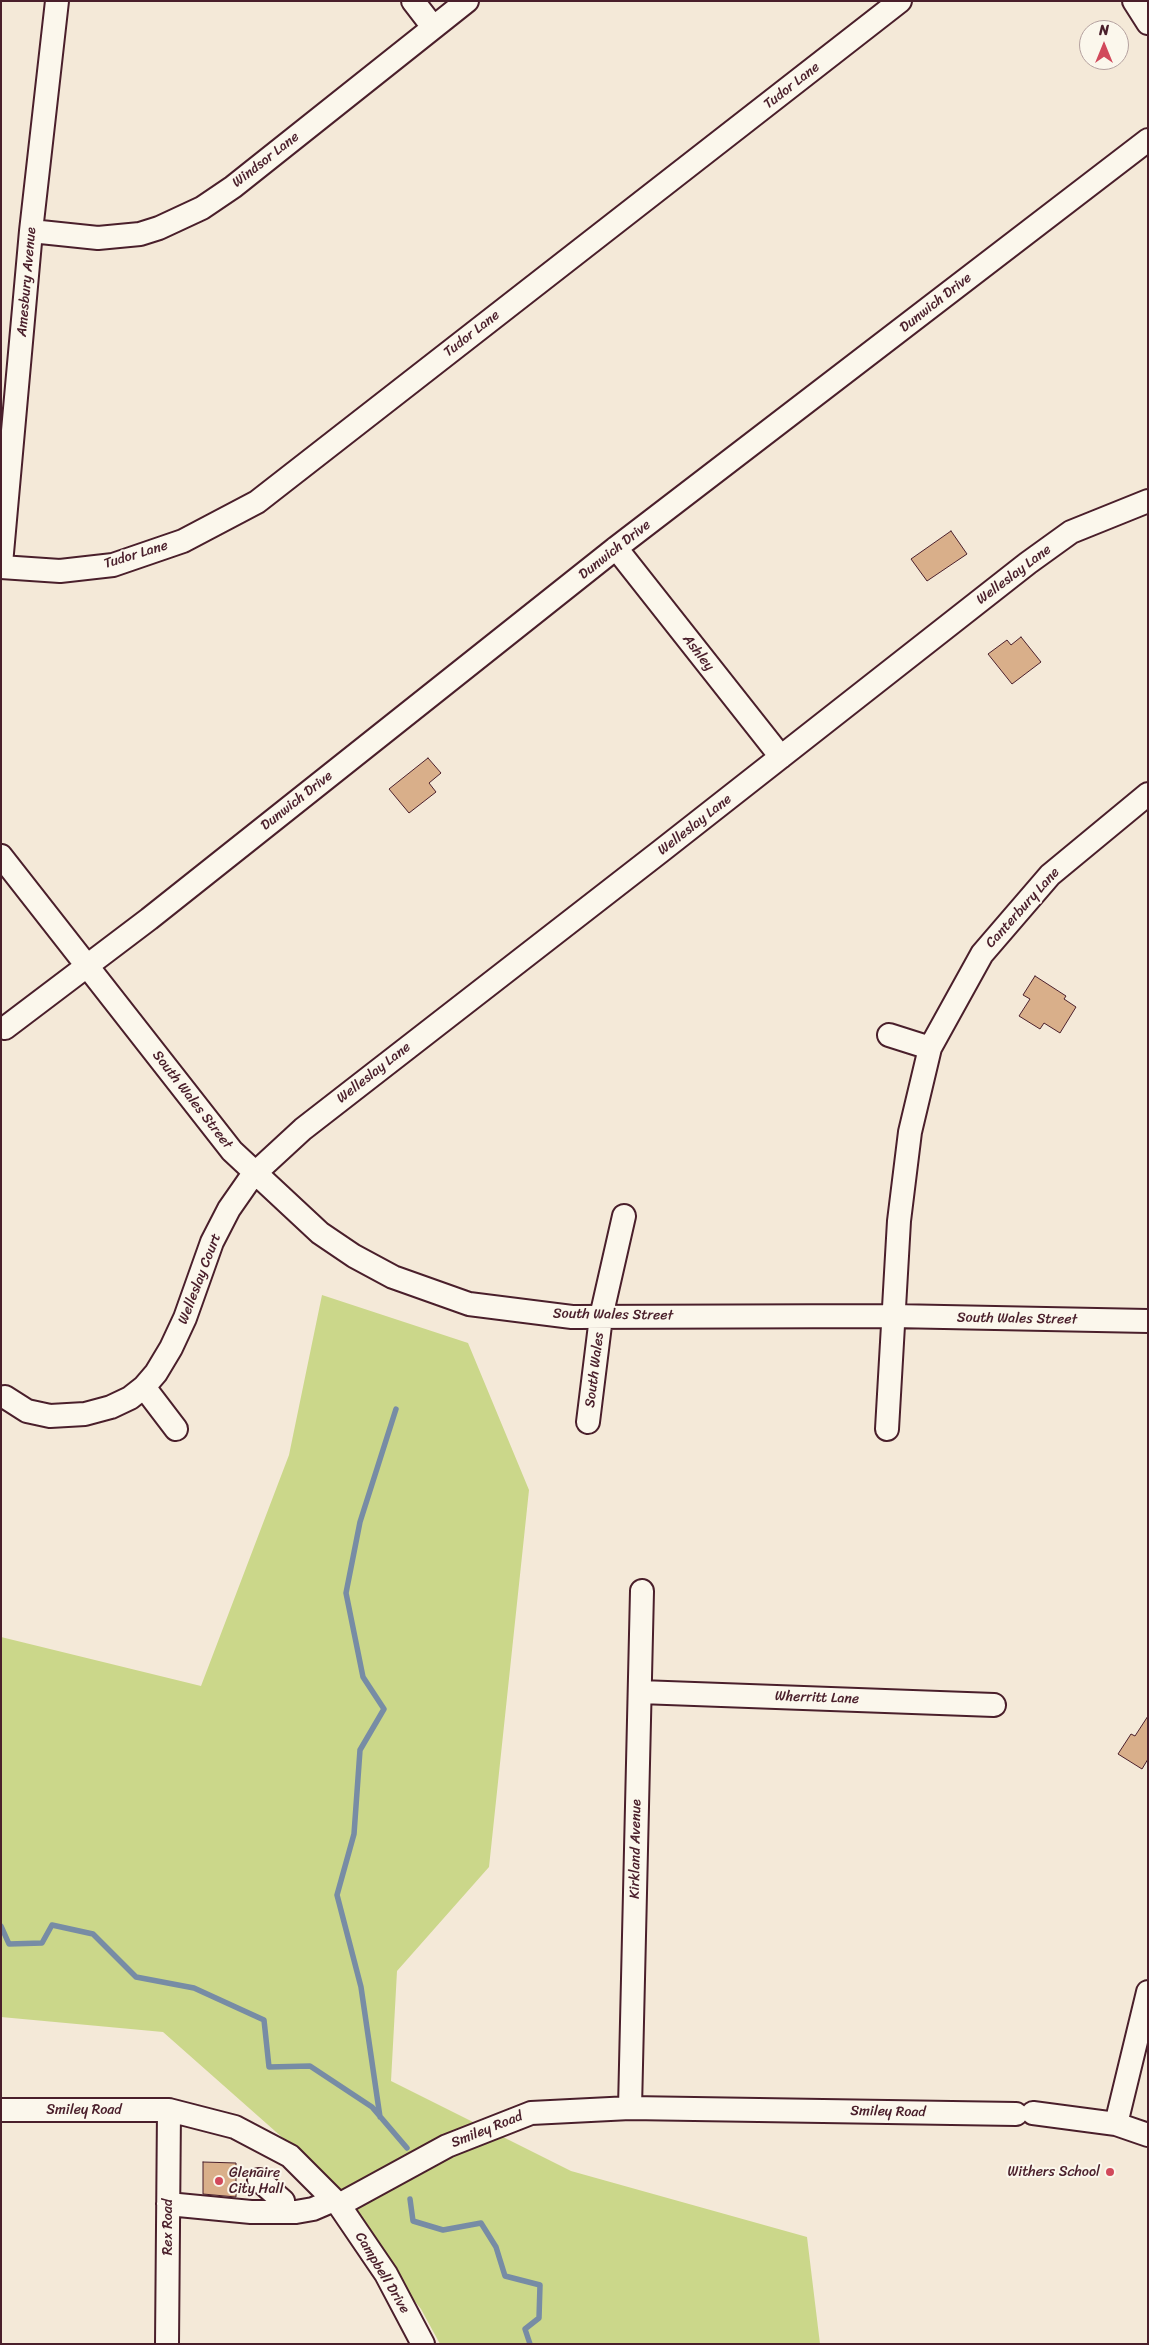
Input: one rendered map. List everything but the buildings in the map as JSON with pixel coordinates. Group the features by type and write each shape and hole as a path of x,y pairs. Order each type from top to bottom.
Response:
{"street":[{"name":"Amesbury Avenue","path":"1,565 32,231 57,1"},
{"path":"413,1 433,27"},
{"name":"Windsor Lane","path":"32,231 98,238 140,234 159,228 202,208 233,187 467,1"},
{"name":"Tudor Lane","path":"1,565 60,571 113,565 183,541 257,502 900,1"},
{"path":"1134,1 1148,23"},
{"name":"Dunwich Drive","path":"5,1028 149,918 616,548 1148,140"},
{"name":"Welleslay Lane","path":"256,1172 303,1129 1028,563 1071,532 1148,501"},
{"name":"Ashley","path":"616,548 781,757"},
{"name":"Canterbury Lane","path":"887,1429 898,1222 910,1132 930,1048 982,954 1050,875 1148,794"},
{"name":"South Wales Street","path":"1,856 232,1151 320,1233 354,1256 393,1277 469,1304 563,1316 893,1316 1148,1321"},
{"path":"889,1035 930,1048"},
{"name":"Welleslay Court","path":"5,1397 27,1410 50,1416 59,1416 85,1414 111,1408 130,1398 144,1387 171,1348 185,1318 195,1286 216,1234 229,1209 256,1172"},
{"name":"South Wales","path":"588,1422 602,1317 624,1216"},
{"path":"144,1387 176,1429"},
{"name":"Kirkland Avenue","path":"630,2108 642,1591"},
{"name":"Wherritt Lane","path":"640,1692 994,1705"},
{"path":"1116,2124 1148,1992"},
{"name":"Smiley Road","path":"1,2110 169,2110 235,2127 290,2156 337,2202 447,2146 531,2113 630,2108 1024,2113 1116,2124 1148,2135"},
{"name":"Rex Road","path":"167,2344 169,2110"},
{"path":"259,2180 283,2201 282,2212"},
{"path":"168,2204 251,2212 282,2212 313,2209 337,2202"},
{"name":"Campbell Drive","path":"337,2202 386,2274 423,2344"}],"green space":[{"path":"322,1295 468,1343 529,1490 489,1867 397,1971 391,2081 571,2171 807,2237 820,2344 440,2344 421,2309 284,2139 163,2032 1,2017 1,1637 201,1686 289,1455"}],"waterway":[{"path":"380,2117 361,1987 337,1895 354,1834 360,1750 384,1709 363,1677 346,1593 360,1522 396,1409"},
{"path":"1,1926 9,1944 42,1943 52,1925 93,1934 136,1977 194,1988 264,2020 269,2067 310,2066 372,2107 407,2148"},
{"path":"410,2199 413,2221 443,2230 481,2223 496,2247 505,2276 540,2285 539,2318 525,2329 530,2344"}],"place":[{"name":"Withers School","path":"1110,2172"},
{"name":"Glenaire City Hall","path":"219,2181"}]}
